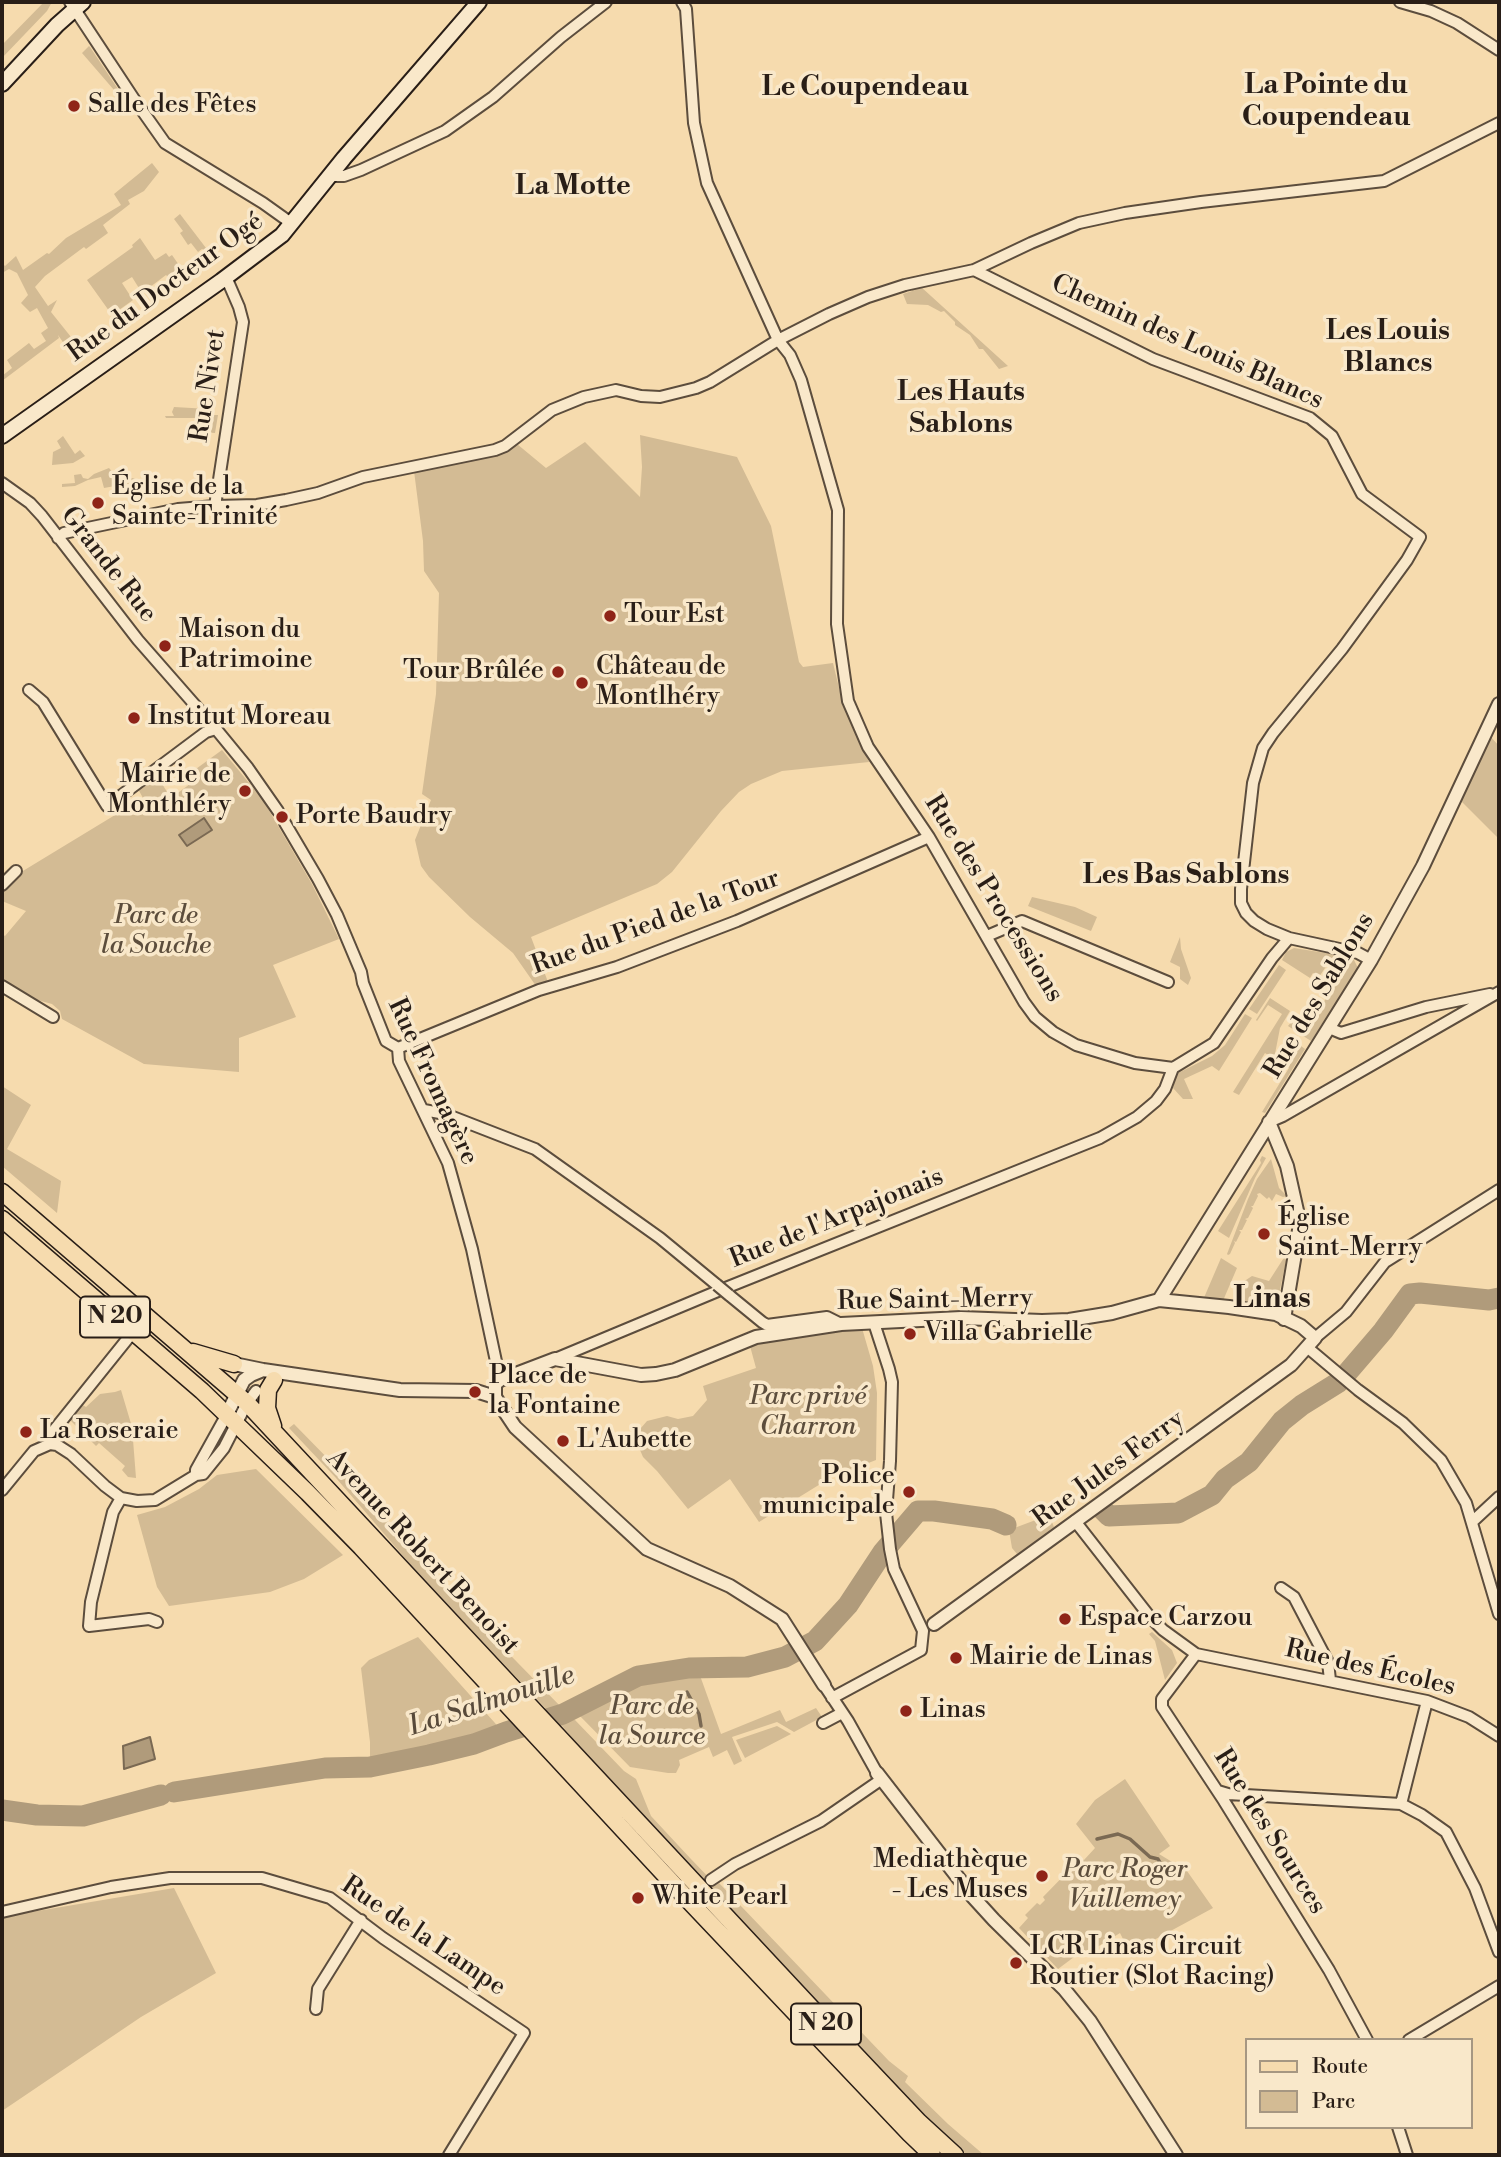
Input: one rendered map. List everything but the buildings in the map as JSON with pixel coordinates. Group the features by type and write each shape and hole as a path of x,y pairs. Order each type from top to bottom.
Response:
{"main road":[{"name":"Rue du Docteur Ogé","path":"2,436 282,235 329,176 480,2"},
{"path":"2,84 76,4"},
{"name":"Avenue Robert Benoist","path":"2,1192 182,1348 247,1396 275,1432 832,2030 919,2122 955,2155"},
{"name":"Avenue Robert Benoist","path":"2,1219 202,1391 361,1547 700,1913 932,2155"},
{"path":"133,1332 159,1345 206,1385 227,1394 247,1396"},
{"path":"182,1348 234,1364"},
{"path":"269,1375 267,1408 275,1432"}],"street":[{"path":"329,176 344,176 360,170 445,131 493,97 561,37 606,2"},
{"path":"682,2 686,9 694,123 706,183 778,340"},
{"path":"1400,2 1431,11 1457,23 1499,50"},
{"path":"76,4 165,142 264,203 291,223"},
{"path":"58,538 64,533 178,509 257,505 286,500 318,493 363,477 505,446 552,410 584,397 616,390 660,397 696,388 829,314 887,290 974,270 1079,223 1201,201 1384,181 1499,123"},
{"name":"Chemin des Louis Blancs","path":"974,270 1153,359 1310,418 1332,436 1362,494 1420,537 1407,560 1342,649 1273,733 1257,764 1241,902 1254,921 1289,938"},
{"name":"Rue Nivet","path":"221,505 243,322 226,277"},
{"name":"Rue des Processions","path":"778,340 790,355 801,380 838,510 837,624 848,701 868,747 929,837 1035,1017 1053,1032 1076,1045 1135,1063 1173,1068"},
{"name":"Grande Rue","path":"2,483 30,503 138,640 255,777 278,811"},
{"path":"29,690 43,702 107,806 206,732 216,729"},
{"name":"Rue des Sablons","path":"1158,1300 1371,960 1423,866 1499,704"},
{"name":"Rue Fromagère","path":"285,822 342,927 386,1041 398,1048 399,1061 449,1164 472,1249 496,1387"},
{"name":"Rue du Pied de la Tour","path":"398,1048 539,990 617,967 737,921 929,837"},
{"path":"2,885 16,871"},
{"path":"986,936 1022,921 1168,982"},
{"path":"1173,1068 1214,1043 1272,958 1289,938 1359,953 1371,960"},
{"path":"2,986 53,1017"},
{"path":"1329,1028 1341,1033 1426,1007 1499,992"},
{"path":"1284,1319 1300,1224 1287,1166 1269,1122 1499,992"},
{"name":"Rue de l'Arpajonais","path":"269,1375 302,1376 400,1390 476,1391 496,1387 555,1359 1100,1138 1137,1117 1156,1101 1165,1089 1173,1068"},
{"path":"424,1110 445,1114 536,1149 660,1238 767,1325 827,1317 841,1324"},
{"path":"1499,1190 1385,1262 1346,1312 1312,1343 1330,1367 1403,1423 1441,1460 1466,1503 1499,1614"},
{"name":"Rue Saint-Merry","path":"555,1359 630,1373 656,1374 675,1370 756,1337 841,1324 961,1318 1069,1320 1112,1313 1158,1300 1276,1314 1301,1326 1312,1343"},
{"path":"832,1699 921,1650 929,1628 894,1569 890,1549 886,1513 891,1382 874,1323"},
{"path":"50,1444 51,1434 133,1332"},
{"name":"Rue Jules Ferry","path":"929,1628 1280,1373 1312,1343"},
{"path":"234,1364 269,1375"},
{"path":"247,1396 244,1380 251,1375 269,1375"},
{"path":"196,1475 196,1470 247,1396 269,1375"},
{"path":"496,1387 515,1427 647,1549 730,1586 782,1619 880,1776 973,1897 1064,1989 1090,2021 1176,2155"},
{"path":"2,1490 34,1451 50,1444 57,1445 71,1454 121,1498 155,1500 196,1475 203,1474 227,1443 231,1420"},
{"path":"227,1443 254,1441"},
{"path":"1472,1522 1499,1497"},
{"path":"121,1498 113,1512 103,1551 91,1602 89,1626 149,1619 157,1622"},
{"name":"Rue des Écoles","path":"1075,1521 1150,1617 1196,1654 1427,1701 1469,1717 1499,1736"},
{"path":"1281,1588 1294,1597 1328,1662 1331,1681"},
{"name":"Rue des Sources","path":"1196,1654 1162,1699 1162,1707 1218,1791 1329,1970 1366,2038"},
{"path":"1401,1804 1427,1701"},
{"path":"823,1723 842,1713"},
{"path":"711,1880 735,1864 821,1821 880,1776"},
{"path":"1218,1791 1228,1794 1401,1804 1422,1815 1446,1832 1475,1888 1499,1952"},
{"name":"Rue de la Lampe","path":"2,1912 111,1887 170,1878 262,1878 330,1898 383,1938 524,2033 449,2155"},
{"path":"316,2009 318,1989 361,1920"},
{"path":"1412,2038 1499,1986"},
{"path":"1399,2129 1407,2155"}],"green space":[{"path":"44,2 52,2 47,11 2,58 2,45"},
{"path":"89,46 118,89 114,90 82,53"},
{"path":"152,163 159,172 144,191 128,200 130,204 103,225 108,233 86,249 84,247 45,276 35,287 48,306 57,300 51,312 75,342 67,348 58,335 59,338 2,381 2,376 12,368 7,360 29,343 34,349 46,341 41,333 48,328 37,308 30,312 21,303 28,295 17,273 9,269 2,273 2,263 5,266 16,256 23,270 49,254 66,238 121,205 114,194"},
{"path":"180,214 206,248 204,250 198,252 191,243 188,245 180,233 183,231 174,219"},
{"path":"140,238 155,260 166,253 169,257 172,255 181,268 168,277 166,275 142,293 132,277 122,283 133,300 112,315 87,280 133,247"},
{"path":"920,286 1008,366 999,369 983,349 979,349 970,335 955,325 944,311 928,305 907,304 903,294"},
{"path":"174,407 210,411 214,409 214,415 218,415 215,433 199,432 199,418 166,418 165,416 174,416"},
{"path":"640,435 737,457 771,526 799,662 803,667 833,663 842,700 869,762 782,771 739,792 672,872 657,884 531,937 548,982 536,986 513,953 470,917 421,866 415,840 431,800 422,794 436,694 439,593 424,571 414,471 497,454 517,444 546,468 585,442 640,497"},
{"path":"63,436 75,454 80,450 85,456 73,463 52,465 53,452 61,448 57,441"},
{"path":"109,468 120,481 132,478 142,481 104,488 101,477 75,486 62,487 62,484 75,483 74,475 81,474 88,479"},
{"path":"1490,736 1499,746 1499,839 1461,801"},
{"name":"Parc de la Souche","path":"222,750 263,800 312,884 339,939 273,965 296,1017 239,1038 239,1072 144,1064 62,1019 60,1011 52,1004 30,998 2,980 2,934 5,936 26,911 2,901 2,895 13,877 143,798 138,789 157,776 171,798 194,781 189,774"},
{"path":"1032,897 1075,907 1097,917 1091,931 1028,906"},
{"path":"1180,937 1181,949 1191,978 1188,985 1180,979 1180,967 1170,962"},
{"path":"1294,948 1344,956 1354,960 1358,968 1311,1041 1288,1026 1293,1020 1307,1029 1341,974 1327,965 1319,977 1313,973 1310,978 1282,960 1286,952"},
{"path":"1279,965 1286,970 1257,1014 1249,1009"},
{"path":"1270,998 1290,1011 1280,1028 1274,1059 1265,1053 1239,1095 1233,1092 1282,1014 1268,1005 1256,1020"},
{"path":"1245,1014 1252,1018 1219,1071 1212,1066 1184,1079 1193,1099 1183,1099 1173,1088 1176,1074 1212,1056 1225,1045"},
{"path":"1294,1041 1305,1049 1265,1113 1262,1112 1289,1068 1278,1061 1279,1057 1285,1060 1290,1058 1286,1053"},
{"path":"2,1086 31,1105 7,1149 61,1181 57,1213 2,1166"},
{"path":"1262,1156 1266,1158 1229,1238 1218,1231 1261,1163"},
{"path":"1271,1159 1279,1188 1287,1196 1276,1194 1272,1201 1269,1197 1267,1199 1260,1193 1257,1194 1251,1206 1253,1208 1228,1255 1248,1199 1257,1179"},
{"path":"1285,1256 1277,1304 1267,1309 1235,1304 1240,1284 1252,1276 1269,1281"},
{"path":"1221,1258 1237,1268 1222,1303 1203,1300"},
{"name":"Parc privé Charron","path":"862,1328 873,1366 877,1393 876,1460 830,1478 759,1522 730,1479 688,1509 643,1457 634,1436 647,1421 667,1416 678,1419 693,1416 707,1400 703,1386 756,1368 750,1346 760,1340"},
{"path":"121,1390 132,1427 136,1478 128,1477 122,1470 125,1466 99,1443 96,1446 69,1419 81,1404 86,1407 100,1394"},
{"path":"294,1424 383,1515 410,1549 470,1614 564,1710 551,1714 417,1572 289,1428"},
{"path":"256,1469 343,1555 304,1579 270,1592 169,1606 157,1587 137,1515 165,1507 199,1489 217,1475"},
{"path":"1049,1515 1054,1527 1017,1554 1012,1548 1009,1530"},
{"path":"1152,1632 1172,1650 1177,1663 1165,1680 1155,1641 1149,1634"},
{"path":"418,1637 503,1732 474,1744 370,1767 370,1742 361,1668 369,1660"},
{"name":"Parc de la Source","path":"698,1670 721,1734 780,1710 786,1722 816,1708 822,1717 794,1732 777,1722 732,1737 742,1761 734,1765 727,1750 713,1757 709,1747 679,1760 676,1773 668,1773 630,1767 579,1715 636,1680"},
{"path":"563,1718 575,1720 624,1771 636,1779 651,1816 889,2061 908,2076 905,2082 984,2155 967,2155 899,2092 593,1763 558,1721"},
{"path":"777,1726 791,1734 745,1758 736,1740"},
{"name":"Parc Roger Vuillemey","path":"1125,1779 1170,1846 1159,1854 1187,1871 1213,1908 1130,1953 1120,1933 1094,1949 1090,1948 1084,1953 1082,1951 1058,1969 1019,1928 1028,1918 1025,1915 1037,1903 1040,1905 1045,1900 1043,1897 1081,1858 1084,1860 1095,1848 1076,1824 1095,1800"},
{"path":"174,1888 216,1973 141,2017 2,2111 2,1917"}],"shaded area":[{"path":"204,818 212,830 187,846 179,835"},
{"path":"150,1737 155,1759 124,1769 123,1746"}],"waterway":[{"name":"La Salmouille","path":"1347,1373 1410,1294 1489,1300 1499,1298"},
{"name":"La Salmouille","path":"1102,1509 1109,1516 1178,1513 1212,1495 1225,1479 1249,1462 1282,1421 1339,1382"},
{"name":"La Salmouille","path":"174,1792 325,1768 370,1767 429,1755 474,1744 563,1714 638,1676 689,1668 747,1667 785,1657 815,1641 848,1605 883,1552 918,1511 992,1519 1006,1525"},
{"path":"687,1692 699,1714 701,1726"},
{"name":"La Salmouille","path":"2,1810 37,1815 83,1816 161,1795"},
{"path":"1097,1839 1118,1834 1130,1839 1150,1857 1158,1859 1162,1866"}],"place":[{"name":"Salle des Fêtes","path":"74,106"},
{"name":"Église de la Sainte-Trinité","path":"98,503"},
{"name":"Tour Est","path":"610,616"},
{"name":"Maison du Patrimoine","path":"165,646"},
{"name":"Tour Brûlée","path":"558,672"},
{"name":"Château de Montlhéry","path":"582,683"},
{"name":"Institut Moreau","path":"134,718"},
{"name":"Mairie de Monthléry","path":"245,791"},
{"name":"Porte Baudry","path":"282,817"},
{"name":"Église Saint-Merry","path":"1264,1234"},
{"name":"Villa Gabrielle","path":"910,1334"},
{"name":"Place de la Fontaine","path":"475,1392"},
{"name":"La Roseraie","path":"26,1432"},
{"name":"L'Aubette","path":"563,1441"},
{"name":"Police municipale","path":"909,1492"},
{"name":"Espace Carzou","path":"1065,1619"},
{"name":"Mairie de Linas","path":"956,1658"},
{"name":"Linas","path":"906,1711"},
{"name":"Mediathèque - Les Muses","path":"1042,1876"},
{"name":"White Pearl","path":"638,1898"},
{"name":"LCR Linas Circuit Routier (Slot Racing)","path":"1016,1963"}],"district":[{"name":"Le Coupendeau","path":"865,88"},
{"name":"La Pointe du Coupendeau","path":"1326,102"},
{"name":"La Motte","path":"573,187"},
{"name":"Les Louis Blancs","path":"1388,348"},
{"name":"Les Hauts Sablons","path":"961,409"},
{"name":"Les Bas Sablons","path":"1186,876"},
{"name":"Linas","path":"1272,1300"}]}
